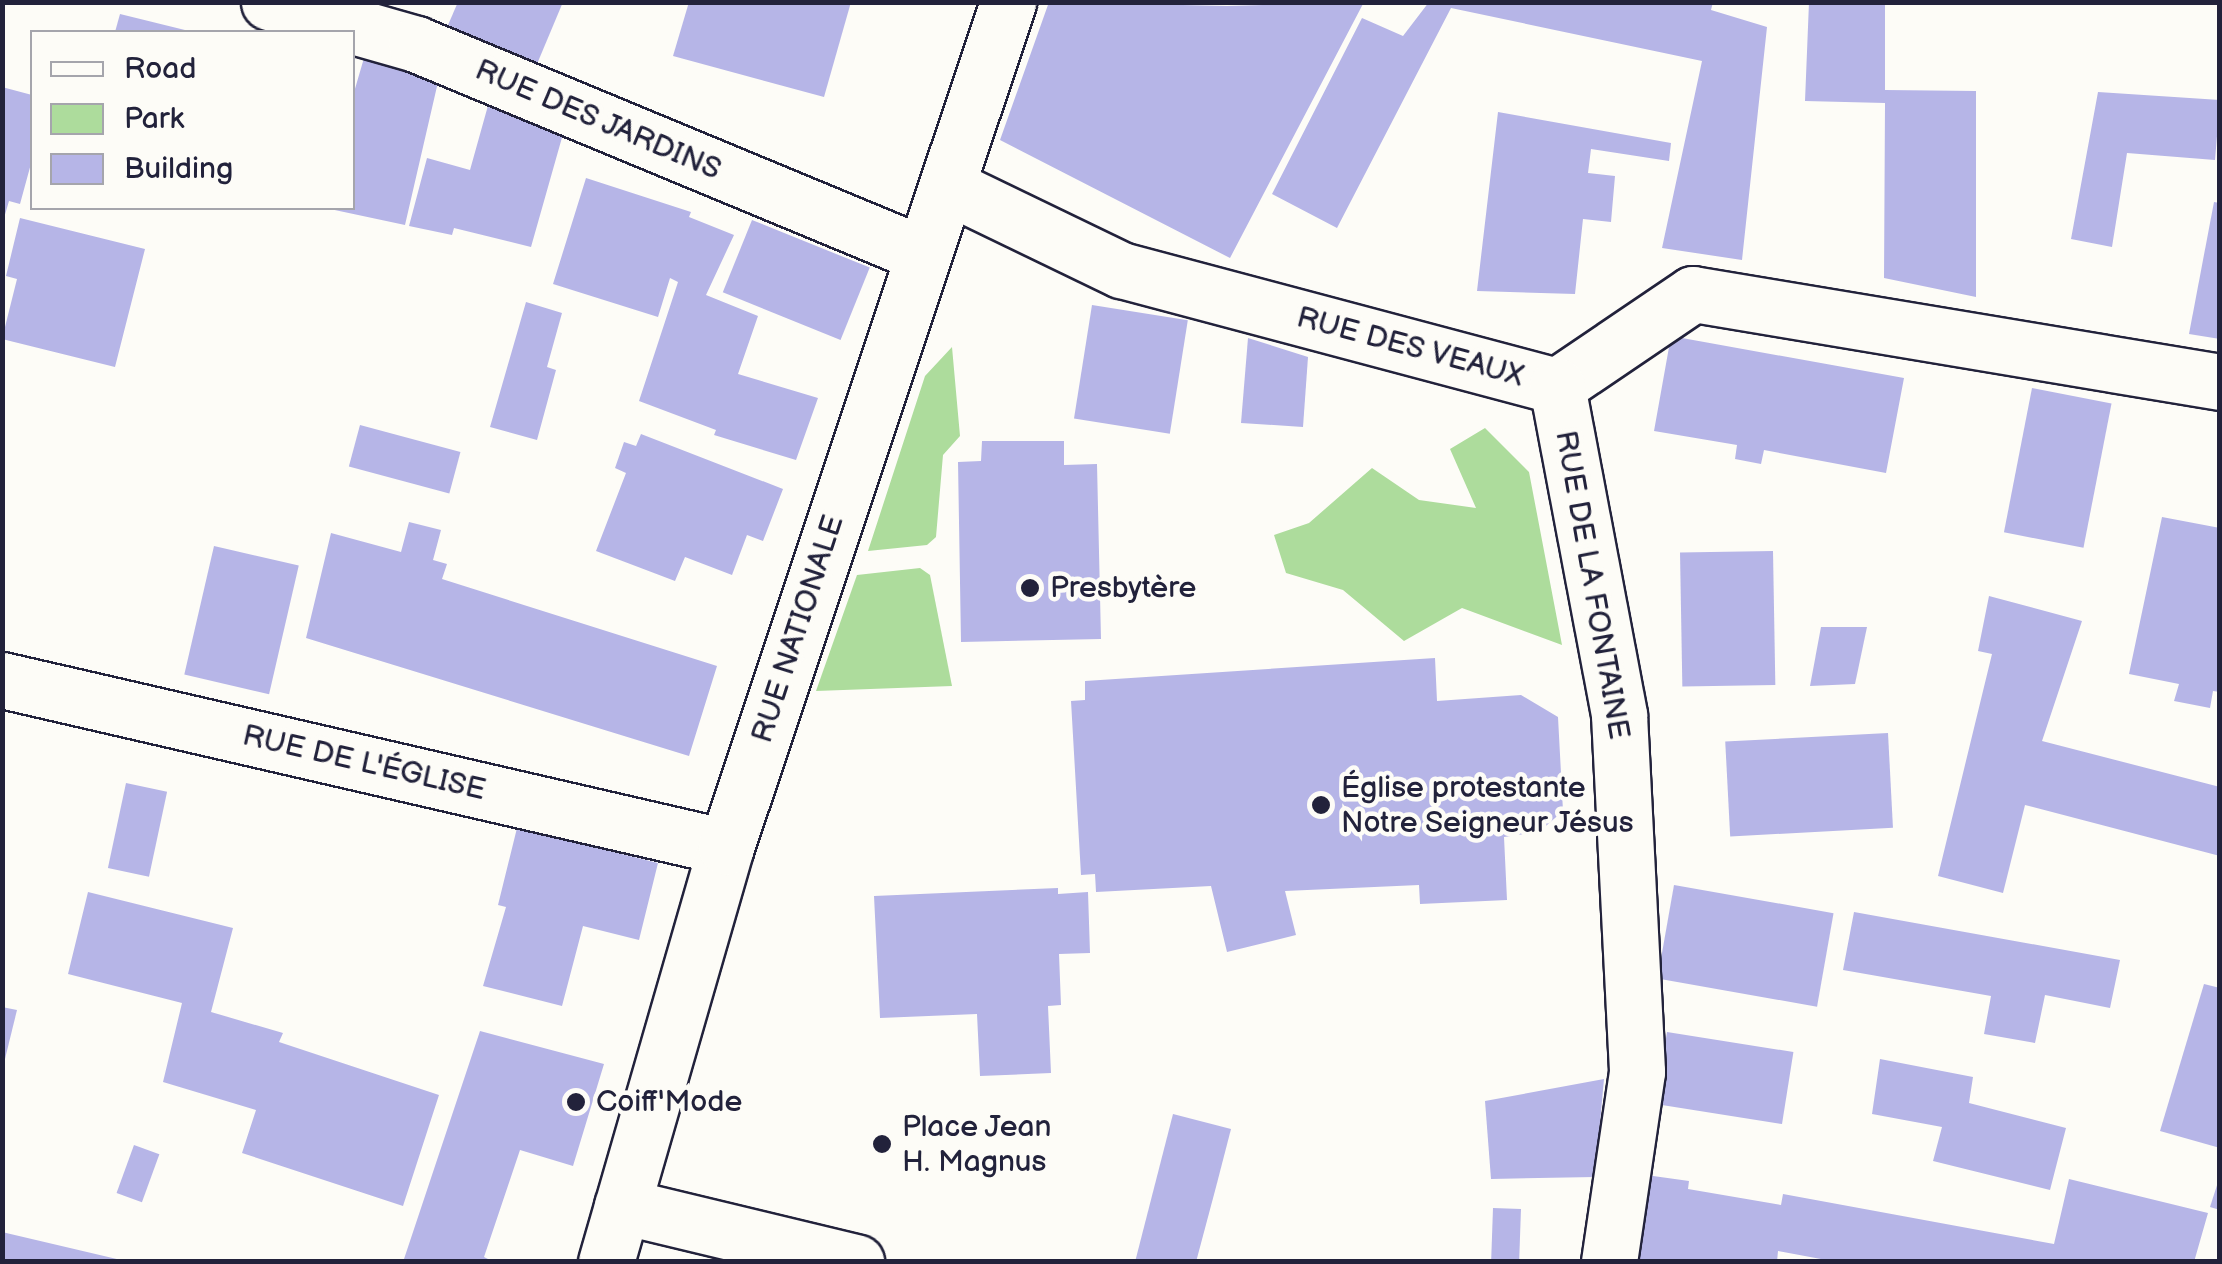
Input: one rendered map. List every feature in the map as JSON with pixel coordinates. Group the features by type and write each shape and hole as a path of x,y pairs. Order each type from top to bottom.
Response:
{"street":[{"name":"RUE DES JARDINS","path":"268,2 416,44 922,254"},
{"name":"RUE NATIONALE","path":"606,1262 726,847 1008,2"},
{"name":"RUE DES VEAUX","path":"949,187 1121,270 1557,386 1693,294 2220,382"},
{"name":"RUE DE LA FONTAINE","path":"1557,386 1619,716 1637,1072 1609,1262"},
{"name":"RUE DE L'ÉGLISE","path":"2,680 726,847"},
{"path":"622,1206 856,1262"}],"green space":[{"path":"952,347 960,436 943,455 936,537 927,545 868,551 925,376"},
{"path":"1485,428 1529,472 1562,645 1462,608 1404,641 1343,590 1286,573 1274,535 1309,523 1372,468 1419,500 1476,508 1450,449"},
{"path":"920,568 930,575 952,686 816,691 857,575"}],"building":[{"path":"458,2 563,2 537,64 448,25"},
{"path":"689,2 851,2 824,97 673,56"},
{"path":"1049,2 1227,6 1364,2 1230,258 1000,140"},
{"path":"1429,2 1713,2 1711,10 1767,27 1742,260 1662,248 1702,61 1451,8 1337,228 1272,194 1362,18 1403,36"},
{"path":"1809,2 1885,2 1885,90 1976,91 1976,297 1884,278 1885,103 1805,101"},
{"path":"120,14 185,30 116,30"},
{"path":"364,58 438,82 405,225 335,210 355,210 355,89"},
{"path":"2,87 30,94 30,167 20,204 9,201 4,218"},
{"path":"2098,92 2220,100 2215,160 2127,153 2112,247 2071,239"},
{"path":"489,102 563,134 531,247 454,228 452,235 409,226 427,158 470,170"},
{"path":"1498,112 1671,143 1669,161 1591,149 1588,173 1615,176 1611,222 1583,219 1575,294 1477,291"},
{"path":"586,178 691,212 689,217 734,235 706,295 758,316 738,374 818,398 796,460 714,435 716,430 639,401 678,282 670,278 658,317 553,284"},
{"path":"2214,202 2220,203 2220,339 2189,334"},
{"path":"20,218 145,249 115,367 2,339 17,279 6,276"},
{"path":"752,220 870,268 841,340 723,292"},
{"path":"526,302 562,313 547,367 556,370 537,440 490,427"},
{"path":"1092,305 1188,320 1170,434 1074,419"},
{"path":"1671,336 1904,378 1886,473 1764,450 1761,464 1735,459 1737,445 1654,431"},
{"path":"1248,338 1308,357 1303,427 1241,423"},
{"path":"2032,388 2112,403 2083,548 2004,532"},
{"path":"360,425 460,452 449,493 349,467"},
{"path":"641,434 783,489 763,541 747,535 732,575 685,557 675,581 596,551 626,473 615,468 624,442 636,446"},
{"name":"Presbytère","path":"982,441 1064,441 1064,465 1097,464 1101,639 961,642 958,462 981,461"},
{"path":"2162,517 2220,528 2220,692 2213,691 2210,708 2174,701 2179,684 2129,674"},
{"path":"409,522 441,530 433,560 447,564 442,579 717,666 689,756 306,638 331,533 401,552"},
{"path":"214,546 299,566 269,694 184,675"},
{"path":"1773,551 1775,685 1682,687 1680,553"},
{"path":"1989,596 2082,621 2042,741 2220,787 2220,856 2025,805 2003,893 1938,876 1992,654 1978,651"},
{"path":"1821,627 1867,627 1855,684 1810,686"},
{"name":"Église protestante Notre Seigneur Jésus","path":"1435,658 1437,701 1521,695 1558,717 1563,811 1539,832 1504,837 1507,900 1420,904 1419,885 1285,891 1296,935 1227,952 1211,886 1096,892 1095,874 1081,875 1071,701 1085,700 1085,681"},
{"path":"1888,733 1893,828 1730,836 1725,742"},
{"path":"126,783 167,792 149,877 108,868"},
{"path":"517,828 658,863 639,940 583,926 562,1006 483,986 506,907 498,905"},
{"path":"1674,885 1834,913 1817,1007 1658,979"},
{"path":"1058,888 1058,894 1088,892 1090,953 1059,954 1061,1005 1048,1006 1051,1073 980,1076 977,1014 880,1018 874,896"},
{"path":"88,892 233,928 211,1012 283,1033 279,1042 439,1095 403,1206 242,1153 256,1110 163,1082 182,1003 68,974"},
{"path":"1854,912 2120,960 2110,1008 2045,995 2035,1043 1984,1034 1991,996 1843,970"},
{"path":"2204,984 2220,988 2220,1148 2160,1131"},
{"path":"2,1007 17,1010 4,1063 2,1063"},
{"path":"480,1031 604,1064 573,1166 520,1150 484,1257 494,1262 403,1262"},
{"path":"1667,1032 1793,1052 1782,1124 1656,1104"},
{"path":"1880,1059 1973,1077 1969,1103 2066,1128 2050,1190 1933,1161 1942,1127 1872,1114"},
{"path":"1604,1079 1595,1177 1491,1179 1485,1101"},
{"path":"1173,1114 1231,1129 1196,1262 1135,1262"},
{"path":"134,1145 159,1154 142,1202 117,1193"},
{"path":"1646,1175 1689,1181 1688,1189 1781,1205 1783,1194 2054,1244 2069,1179 2208,1213 2194,1262 1837,1262 1778,1251 1777,1262 1633,1262"},
{"path":"2220,1179 2220,1210 2210,1207"},
{"path":"1493,1208 1521,1209 1519,1262 1491,1262"},
{"path":"2,1232 121,1260 121,1262 2,1262"}],"place":[{"name":"Presbytère","path":"1030,588"},
{"name":"Église protestante Notre Seigneur Jésus","path":"1321,805"},
{"name":"Coiff'Mode","path":"576,1102"},
{"name":"Place Jean H. Magnus","path":"882,1144"}]}
